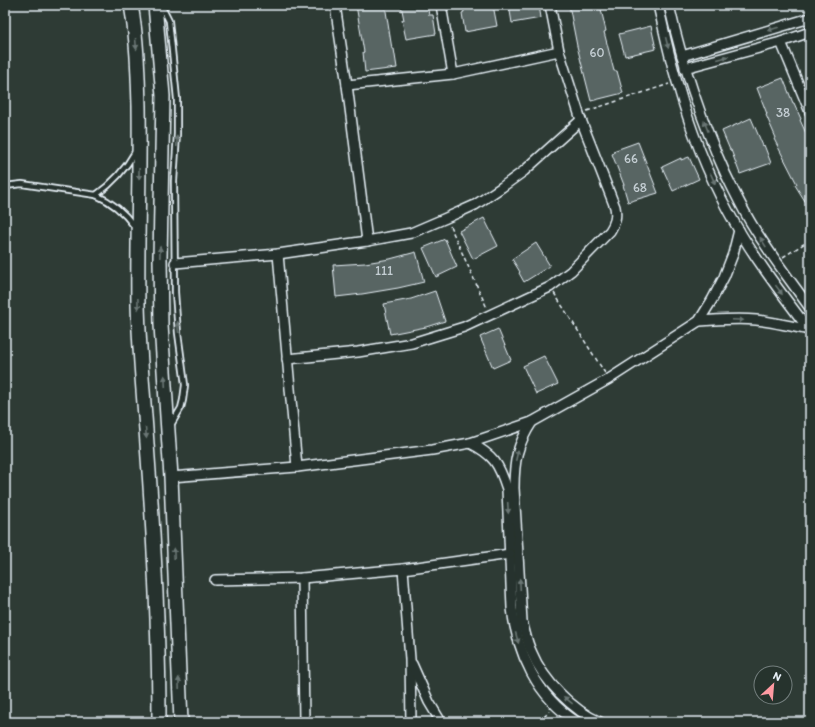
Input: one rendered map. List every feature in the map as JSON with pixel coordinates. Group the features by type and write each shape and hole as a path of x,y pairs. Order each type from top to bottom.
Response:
{"street":[{"path":"131,5 135,25 138,65 140,141 138,304 140,359 154,552 159,671 159,722"},
{"path":"155,5 163,96 160,296 171,477 181,722"},
{"path":"335,5 367,241"},
{"path":"441,5 453,74"},
{"path":"287,359 358,352 412,343 464,327 550,287 571,271 610,231 616,219 615,207 580,116 559,52 550,5"},
{"path":"658,5 677,82 707,166 728,211 739,230 759,262 809,330"},
{"path":"669,5 685,68 698,107 733,188 751,222 776,262 810,308"},
{"path":"682,56 810,18"},
{"path":"685,68 781,42 810,32"},
{"path":"781,42 810,112"},
{"path":"347,85 453,74 559,52"},
{"path":"174,263 278,254 411,233 475,204 508,183 524,171 580,116"},
{"path":"707,166 720,160"},
{"path":"171,477 297,467 432,450 470,443 532,422 609,379 699,321 724,277 733,254 739,230"},
{"path":"278,254 297,467"},
{"path":"699,321 726,319 754,320 809,330"},
{"path":"532,422 519,445 511,489 510,554 512,608 516,634 520,647 535,679 548,697 577,722"},
{"path":"470,443 484,451 495,461 511,489 522,621 532,654 540,669 563,697 578,709 600,722"},
{"path":"215,580 302,578 403,569 510,554"},
{"path":"403,569 410,659 411,722"},
{"path":"302,578 304,722"},
{"path":"410,659 429,702 441,722"}],"lane":[{"path":"160,5 168,21 177,99 177,134 174,181 174,263 177,318 185,385 181,408 168,432"},
{"path":"96,194 111,183 125,169 140,141"},
{"path":"5,186 22,184 96,194 119,209 130,220 139,233"}],"path":[{"path":"580,116 677,82"},
{"path":"446,218 490,315"},
{"path":"776,262 810,240"},
{"path":"550,287 609,379"},
{"path":"539,722 556,705"}],"building":[{"path":"356,5 385,5 392,49 394,49 397,68 365,72 364,52"},
{"path":"401,5 427,5 429,15 433,15 436,34 406,39"},
{"path":"463,5 493,5 497,26 465,32 462,13 464,12"},
{"path":"509,5 539,5 541,18 512,23"},
{"path":"569,5 600,5 606,31 604,32 614,71 617,71 623,93 591,101 577,46"},
{"path":"651,26 656,49 625,56 619,34"},
{"path":"783,78 810,142 810,209 795,185 797,184 774,139 776,138 757,88"},
{"path":"751,118 771,163 740,174 722,131"},
{"path":"638,142 658,193 628,202 624,185 612,154 614,153 613,151"},
{"path":"689,157 699,179 673,191 662,167 681,158 681,160"},
{"path":"484,218 498,246 473,259 459,231"},
{"path":"445,239 457,267 436,277 423,248"},
{"path":"536,243 550,266 524,282 512,259"},
{"path":"416,252 424,282 398,288 336,297 333,265 365,263 390,259"},
{"path":"435,291 445,321 426,327 390,334 384,304 411,299"},
{"path":"498,329 511,360 493,368 480,337"},
{"path":"544,356 558,384 536,394 523,366"}]}
